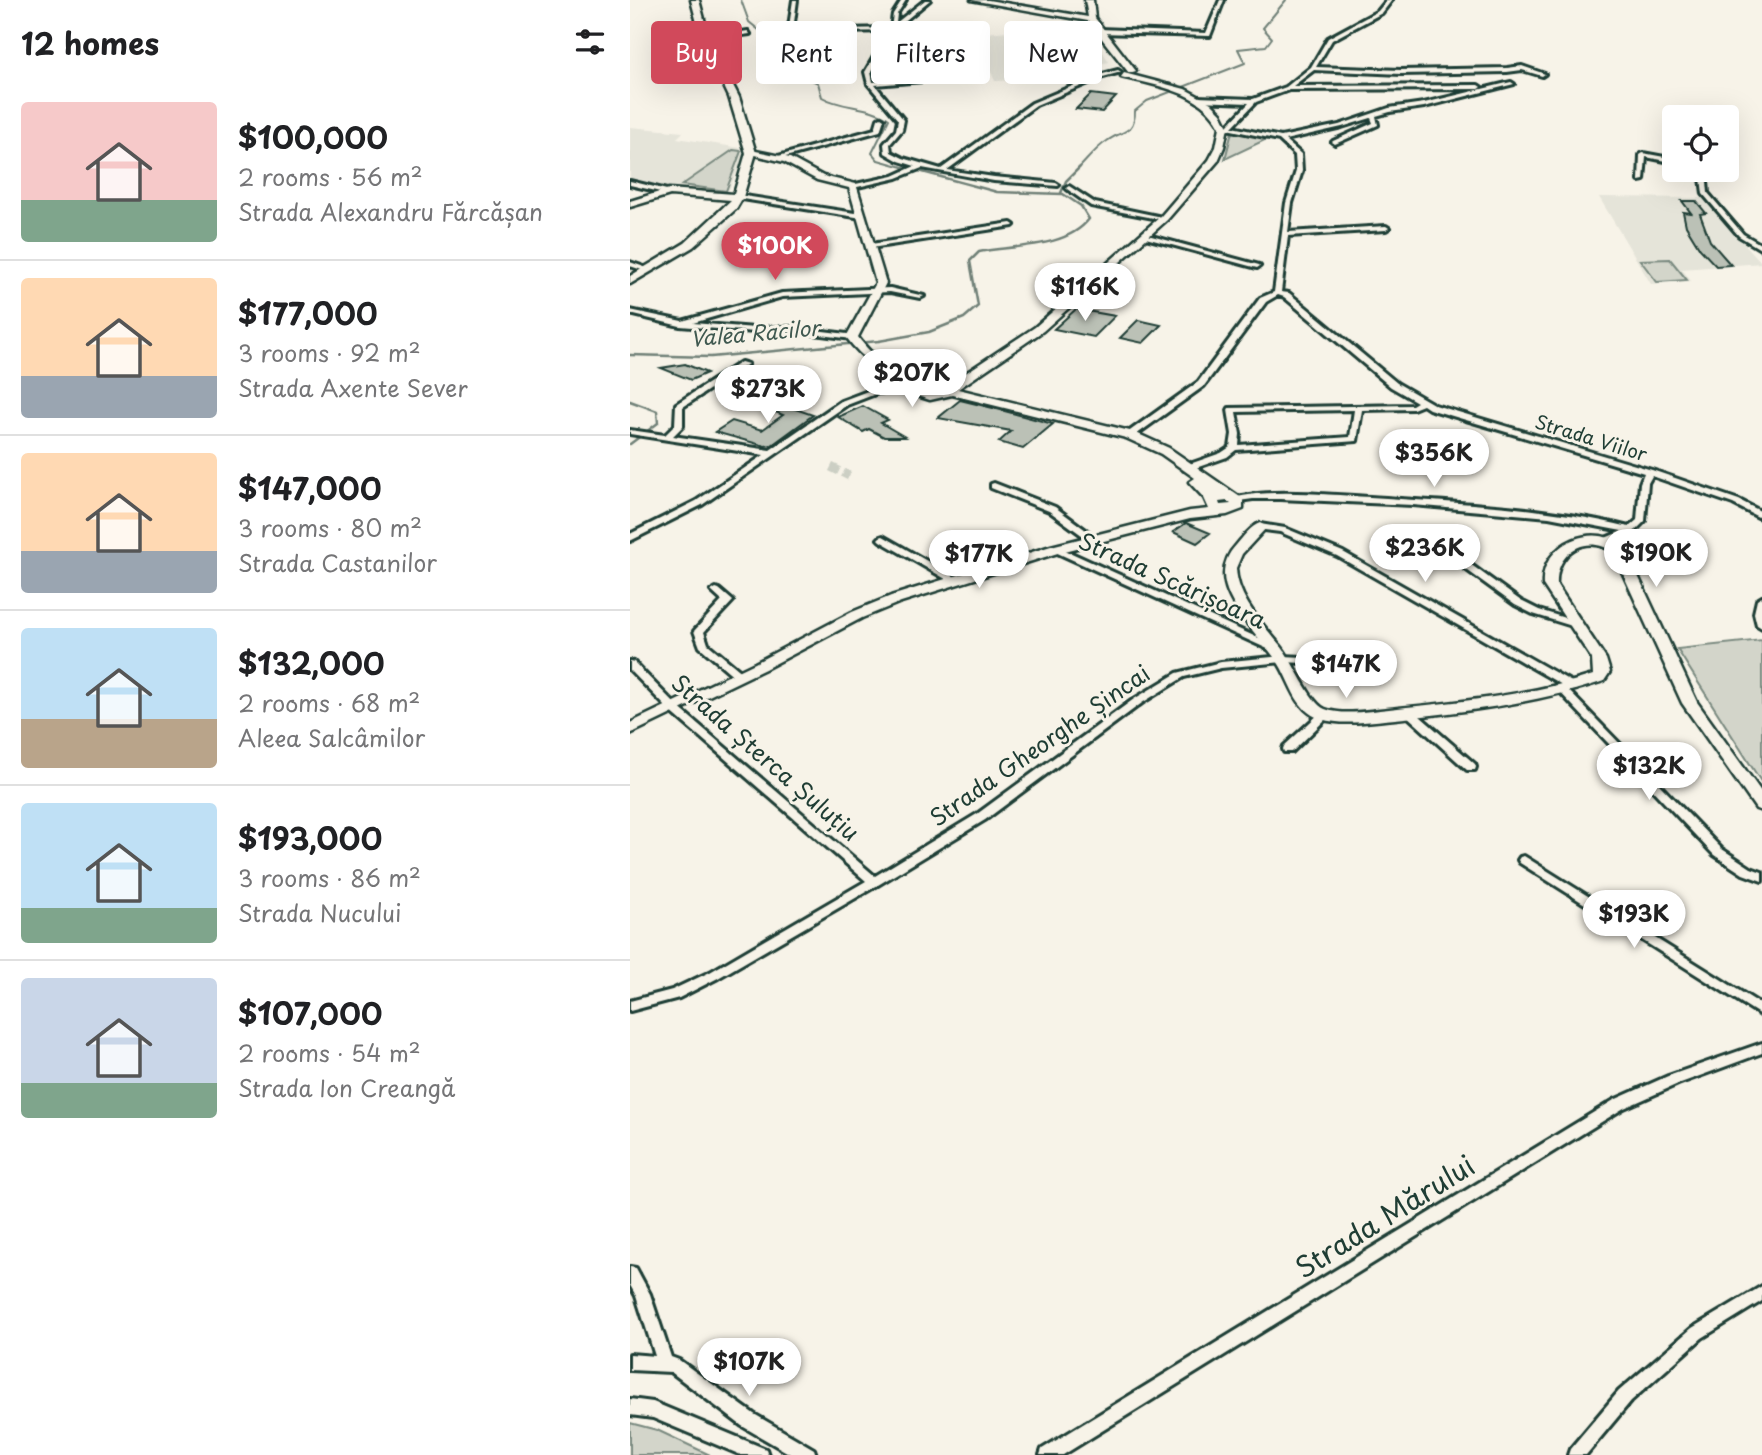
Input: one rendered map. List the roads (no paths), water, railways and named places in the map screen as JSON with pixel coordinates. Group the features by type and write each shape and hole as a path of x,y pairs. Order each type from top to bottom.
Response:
{"main road":[{"path":"695,0 701,21"},
{"path":"975,0 1076,21"},
{"path":"1089,0 1091,21"},
{"path":"992,361 922,382 915,391 925,396 939,396 952,389 1039,329 1164,218 1213,161 1220,147 1226,127 1218,114 1197,99 1125,72 1121,59 1102,38"},
{"path":"630,281 689,245 718,222 738,197 751,153 728,84"},
{"path":"751,153 778,157 820,178 853,186 881,283 855,341 898,375 922,382 948,380 952,389"},
{"path":"630,204 669,192 738,197"},
{"path":"952,389 1130,435 1165,452 1187,468 1192,480 1260,527 1233,556 1228,569 1237,598 1257,630 1278,653 1302,695 1316,712 1346,718 1409,712 1568,688"},
{"path":"630,729 857,615 954,580 1227,504"},
{"path":"1606,541 1619,550 1690,703 1762,806"}],"street":[{"path":"795,0 790,32 871,30"},
{"path":"894,21 895,14 904,0"},
{"path":"902,21 929,0"},
{"path":"1102,26 1208,35 1222,0"},
{"path":"1226,127 1254,101 1288,88 1312,68 1330,39 1380,12 1390,0"},
{"path":"895,14 909,15"},
{"path":"742,34 748,33"},
{"path":"871,66 871,84 901,120 899,130 887,144 888,153 920,167 971,176 1056,185"},
{"path":"1312,68 1401,72 1522,68 1542,74"},
{"path":"1438,102 1499,81 1507,70"},
{"path":"943,170 1034,104 1101,76 1125,72"},
{"path":"1401,72 1409,88"},
{"path":"1281,139 1389,110 1438,102 1511,84"},
{"path":"1446,87 1453,95"},
{"path":"1288,88 1473,88"},
{"path":"1197,99 1254,101"},
{"path":"1335,142 1376,124 1373,116"},
{"path":"778,157 877,130 881,120"},
{"path":"1130,435 1201,384 1253,312 1267,296 1277,293 1289,203 1299,171 1295,149 1281,139 1226,127"},
{"path":"1642,180 1643,155 1662,159"},
{"path":"853,186 905,174 920,167"},
{"path":"1704,182 1705,193 1741,235 1762,248"},
{"path":"630,183 669,192"},
{"path":"1069,188 1093,205 1164,218"},
{"path":"738,197 862,216"},
{"path":"870,246 1011,225"},
{"path":"1285,234 1386,228"},
{"path":"1144,236 1257,266"},
{"path":"630,264 648,270"},
{"path":"630,312 680,324 704,321 782,295 878,290 920,296"},
{"name":"Strada Viilor","path":"1277,293 1286,295 1374,369 1423,402 1649,472 1736,502 1762,516"},
{"path":"704,321 792,329 855,341"},
{"path":"664,437 679,426 678,406 744,364"},
{"path":"630,538 699,503 853,398 922,382"},
{"path":"1234,448 1236,434 1232,410 1413,407 1423,402"},
{"path":"1187,468 1234,448 1354,439 1359,407"},
{"path":"634,433 769,453"},
{"path":"1568,688 1599,678 1602,672 1599,659 1549,585 1551,567 1570,543 1588,538 1606,541 1631,530 1642,521 1644,483 1649,472"},
{"path":"994,486 1052,509 1093,540"},
{"path":"1227,504 1253,496 1367,498 1531,512 1605,523 1631,530"},
{"path":"1260,527 1282,530 1340,554 1568,688 1718,852 1747,871 1762,877"},
{"path":"883,539 954,580"},
{"path":"1387,547 1456,558 1518,603 1536,612 1575,624"},
{"name":"Strada Scărișoara","path":"1056,550 1278,653"},
{"path":"716,592 728,601 715,610 709,623 699,631 703,645 740,676"},
{"path":"1762,600 1759,613 1762,625"},
{"name":"Strada Gheorghe Șincai","path":"630,1006 675,994 714,975 874,882 981,817 1138,701 1181,675 1278,653 1386,664"},
{"name":"Strada Șterca Șuluțiu","path":"630,664 673,708 874,882"},
{"path":"1409,712 1471,767"},
{"path":"1287,750 1324,715"},
{"path":"1524,860 1762,1012"},
{"name":"Strada Mărului","path":"1048,1455 1619,1104 1663,1084 1762,1048"},
{"path":"631,1273 643,1294 665,1364"},
{"path":"1576,1455 1591,1434 1635,1387 1697,1334 1762,1293"},
{"path":"630,1362 674,1365 748,1420 808,1455"},
{"path":"630,1407 653,1410 760,1455"}],"waterway":[{"name":"Valea Racilor","path":"741,0 749,22 785,51 800,74 818,83 822,97 839,104 873,111 889,119 872,153 878,160 910,169"},
{"path":"1078,169 1103,144 1130,128 1135,111 1147,101 1245,63 1238,49 1266,46 1272,38 1263,28 1286,0"},
{"name":"Valea Racilor","path":"630,355 711,357 879,341 929,332 964,318 978,306 970,261 979,252 1053,241 1079,229 1089,219 1081,206 1063,194 997,192 904,167"},
{"path":"1061,193 1066,181 1078,169"},
{"name":"Valea Racilor","path":"630,401 657,411 658,423 630,444"}],"tunnel":[{"path":"831,467 849,476"}]}
